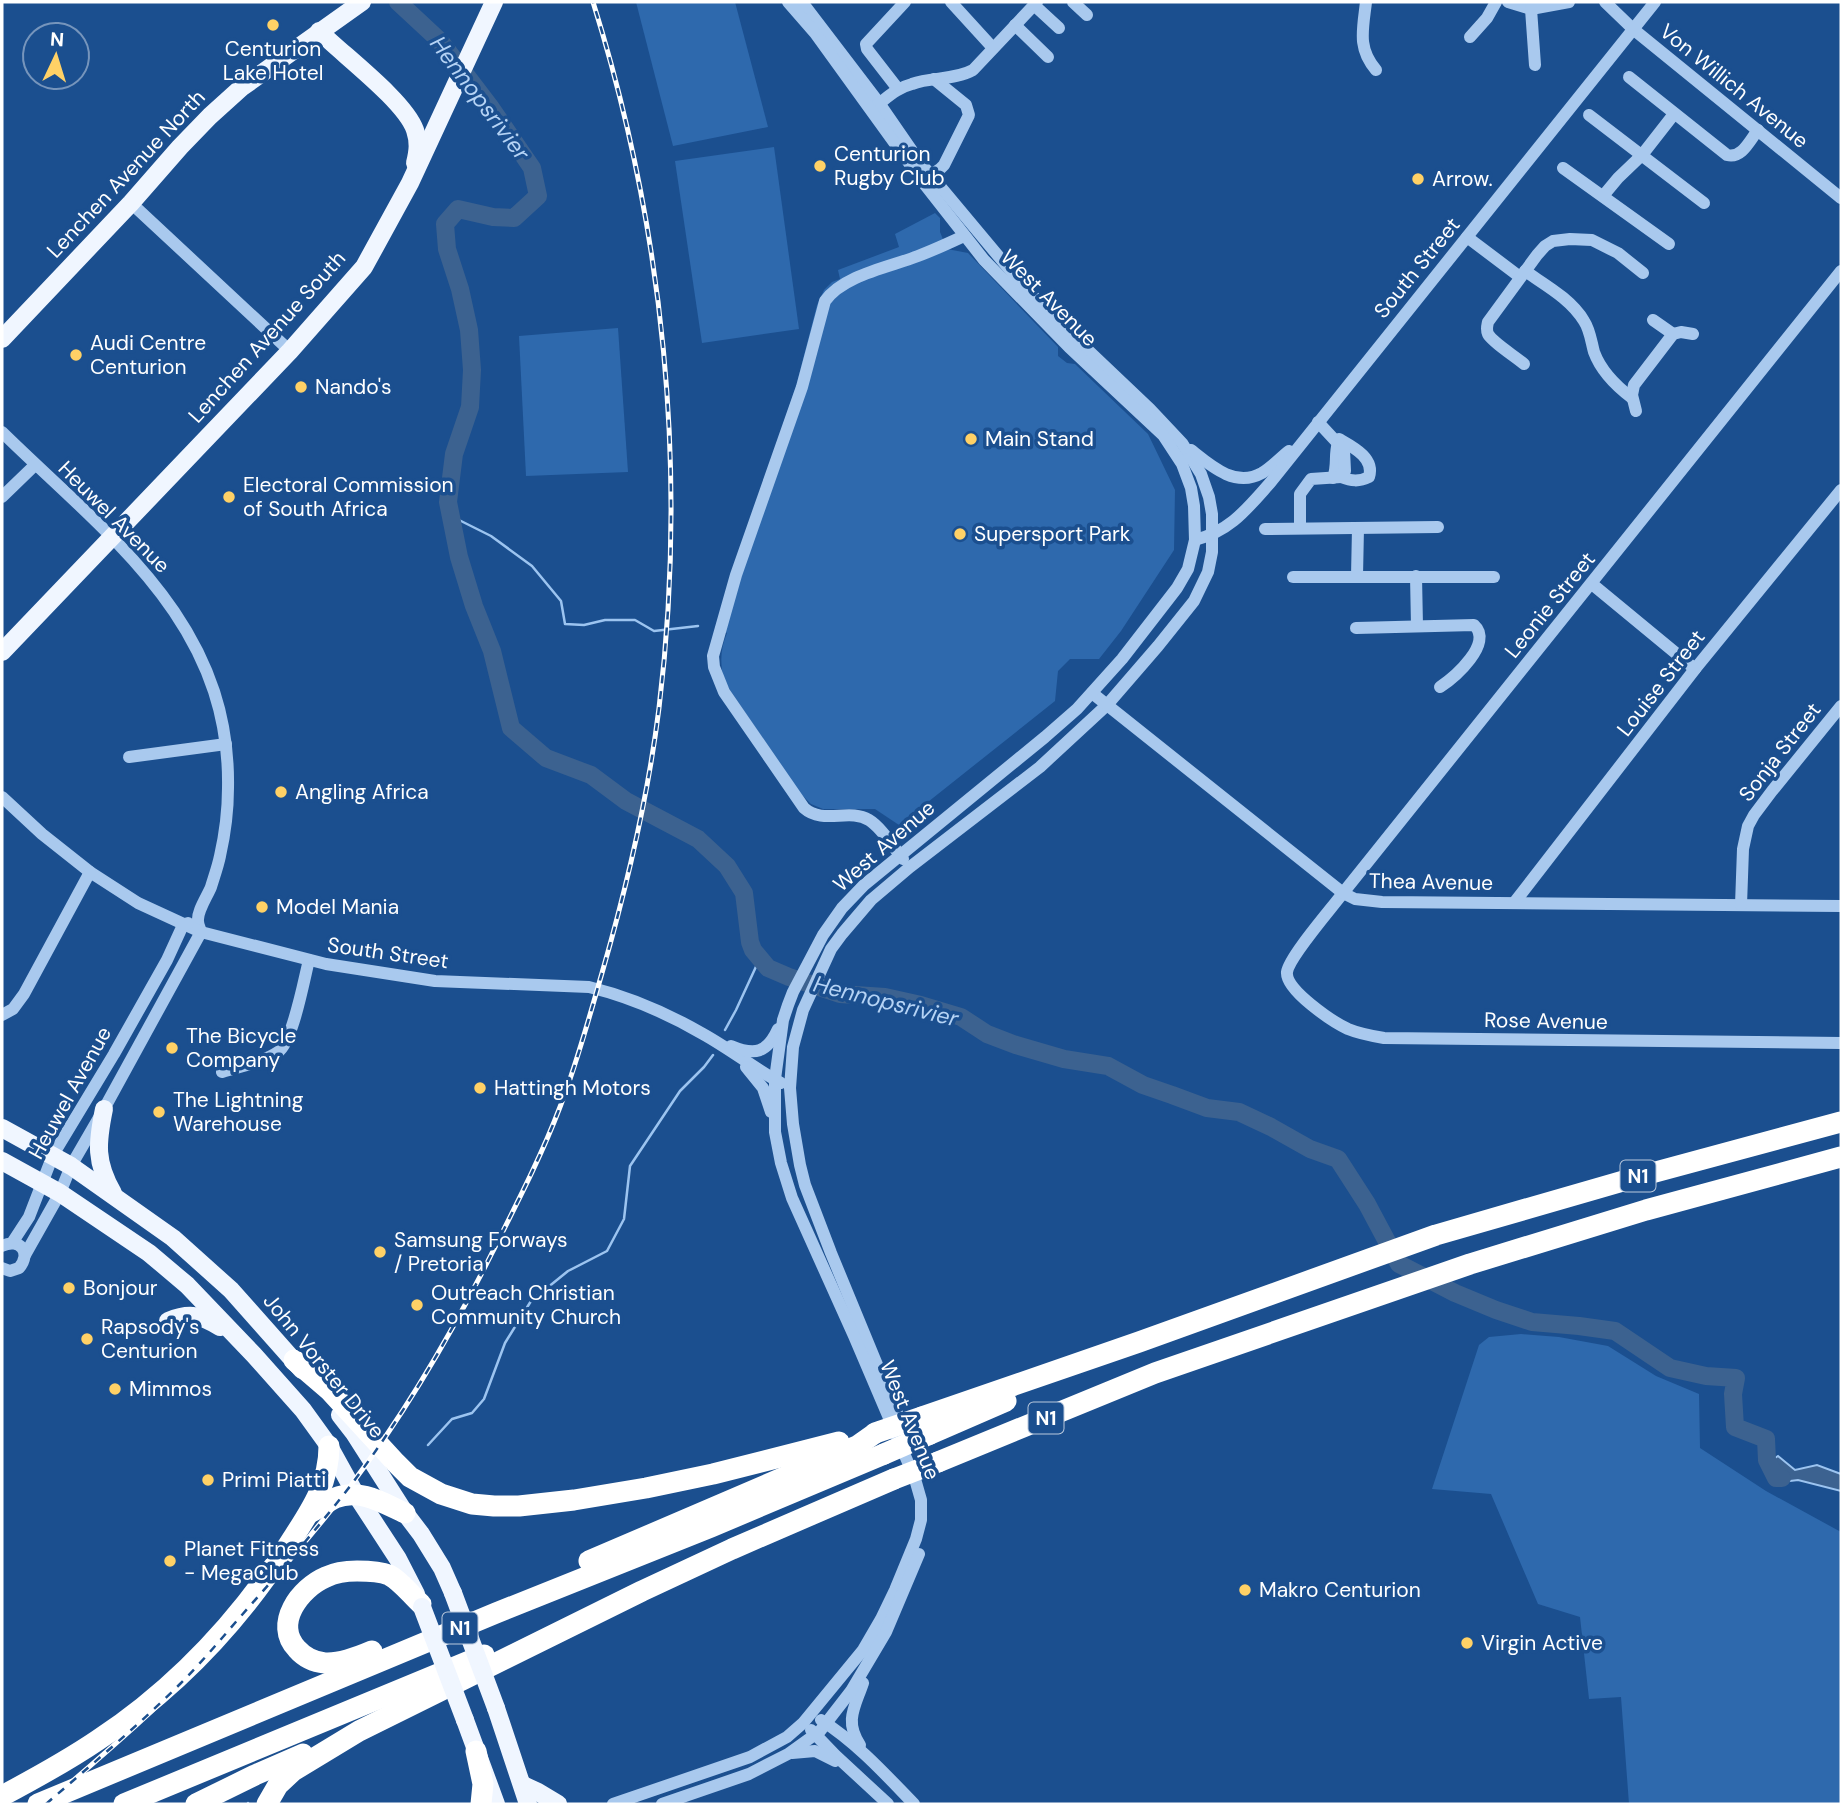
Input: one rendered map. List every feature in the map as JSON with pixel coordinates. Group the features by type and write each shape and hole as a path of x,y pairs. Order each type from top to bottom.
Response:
{"highway":[{"name":"N1","path":"38,1804 472,1623 711,1527 884,1454 926,1426 1139,1342 1436,1236 1637,1177 1841,1122"},
{"name":"N1","path":"124,1804 642,1591 894,1479 1154,1373 1470,1264 1646,1210 1841,1157"},
{"path":"294,1360 329,1390 411,1477 442,1494 472,1504 542,1504 646,1488 713,1475 874,1434 926,1426"},
{"path":"421,1605 385,1574 355,1571 336,1573 323,1578 299,1597 288,1618 290,1639 304,1656 323,1663 366,1653 765,1486 857,1446 874,1434"},
{"path":"2,1796 100,1739 190,1667 265,1580 310,1512 328,1471 328,1446"},
{"path":"310,1512 335,1498 355,1493 405,1513"},
{"path":"196,1804 255,1775 359,1731 642,1591"},
{"path":"267,1804 278,1785 293,1771 359,1731"},
{"path":"477,1751 483,1784 481,1804"}],"main road":[{"name":"Lenchen Avenue South","path":"2,652 290,351 364,267 410,183 494,2"},
{"name":"Lenchen Avenue North","path":"2,340 210,116 241,88 360,3"},
{"path":"319,31 377,84 412,121 419,146 410,183"},
{"path":"269,68 297,52 341,52"},
{"path":"104,1109 98,1151 104,1178 114,1195"},
{"name":"John Vorster Drive","path":"2,1128 71,1166 173,1238 232,1290 354,1433 435,1556 453,1593 528,1804"},
{"name":"John Vorster Drive","path":"2,1161 60,1193 149,1253 187,1285 303,1410 398,1559 421,1605 496,1804"},
{"path":"168,1321 183,1315 196,1316 233,1334"},
{"path":"523,1785 558,1804"}],"street":[{"name":"West Avenue","path":"788,2 875,106"},
{"name":"West Avenue","path":"613,1804 750,1757 787,1737 807,1718 855,1660 881,1619 916,1539 921,1520 921,1500 915,1479 855,1336 792,1198 781,1163 775,1122 775,1079 783,1020 793,992 817,945 842,908 864,885 1045,737 1092,693 1177,589 1188,569 1195,540 1191,488 1182,464 1167,441 1156,427 1017,295 964,236 802,2"},
{"path":"898,89 866,44 905,2"},
{"path":"951,2 993,48"},
{"path":"1073,2 1087,15"},
{"path":"1366,2 1363,46 1367,60 1377,70"},
{"path":"1470,37 1487,18 1496,2"},
{"path":"1508,2 1531,9 1569,2"},
{"name":"Von Willich Avenue","path":"1605,2 1633,29 1841,198"},
{"name":"South Street","path":"1195,540 1223,529 1248,508 1270,483 1655,2"},
{"path":"875,106 898,89 914,83 967,73 980,64 1030,4 1059,28"},
{"path":"1531,9 1535,65"},
{"path":"1015,25 1048,57"},
{"path":"1629,77 1731,156 1739,155 1758,130"},
{"path":"926,178 944,165 970,116 966,106 934,79"},
{"path":"1604,196 1642,155 1674,114"},
{"path":"1589,115 1704,203"},
{"path":"1563,168 1670,244"},
{"name":"West Avenue","path":"662,1804 750,1774 788,1754 827,1724 851,1691 886,1632 924,1542 929,1522 929,1497 805,1185 793,1124 790,1088 793,1047 803,1010 831,949 871,900 1040,767 1107,705 1194,601 1211,563 1212,514 1206,486 1197,465 1182,443 1027,289 926,178"},
{"path":"131,203 290,351"},
{"path":"910,867 867,819 856,816 817,816 804,808 722,689 713,656 736,575 802,387 825,301 834,290 852,279 919,256 964,236"},
{"path":"1467,237 1560,296 1577,310 1586,325 1601,366 1634,405 1634,385 1673,334 1693,334"},
{"path":"1524,363 1493,339 1487,330 1488,323 1545,246 1553,241 1577,239 1599,242 1643,274"},
{"name":"Leonie Street","path":"1290,963 1343,893 1841,271"},
{"path":"1653,320 1673,334"},
{"path":"1318,422 1335,440 1337,477"},
{"name":"Heuwel Avenue","path":"2,432 139,565 164,596 198,651 219,707 226,744 228,787 225,831 216,872 199,925 104,1109 71,1166 60,1193 25,1255 23,1265 4,1272"},
{"path":"1182,443 1215,469 1224,474 1243,477 1263,472 1308,436"},
{"path":"1300,528 1300,491 1311,479 1337,477 1352,481 1363,480 1369,477 1371,472 1363,456 1339,439 1335,440"},
{"path":"2,497 35,465"},
{"name":"Louise Street","path":"1514,903 1695,669 1841,490"},
{"path":"1265,529 1438,527"},
{"path":"1357,528 1357,576"},
{"path":"1416,576 1417,626"},
{"path":"1293,577 1494,577"},
{"path":"1592,584 1695,669"},
{"path":"1356,628 1474,625 1478,629 1479,638 1470,660 1451,680 1440,687"},
{"name":"Thea Avenue","path":"1092,693 1320,876 1355,899 1382,902 1841,906"},
{"name":"Sonja Street","path":"1741,905 1743,849 1754,815 1841,706"},
{"path":"129,757 226,744"},
{"name":"South Street","path":"2,797 42,834 90,872 138,903 183,925 199,925 309,960 435,981 589,987 642,1003 706,1035 790,1088"},
{"path":"2,1015 13,1009 24,995 90,872"},
{"path":"1320,876 1356,877"},
{"name":"Heuwel Avenue","path":"7,1244 25,1225 53,1155 114,1054 167,960 183,925"},
{"path":"222,1072 261,1060 283,1048 290,1034 309,960"},
{"name":"Rose Avenue","path":"1290,963 1287,977 1290,985 1335,1023 1359,1033 1384,1038 1841,1043"},
{"path":"706,1035 744,1052 753,1052 770,1044 783,1020"},
{"path":"735,1055 760,1083 775,1122"},
{"path":"7,1244 21,1247 25,1255"},
{"path":"868,1756 855,1737 852,1715 870,1659"},
{"path":"807,1718 827,1724 850,1740 914,1804"},
{"path":"807,1718 816,1735 888,1804"},
{"path":"788,1754 815,1751 850,1769"}],"shaded area":[{"path":"636,2 735,2 768,127 673,146"},
{"path":"774,147 799,329 702,343 675,161"},
{"name":"Supersport Park","path":"935,213 940,218 940,232 947,249 968,253 1058,347 1058,356 1067,363 1075,364 1148,434 1175,490 1174,550 1121,631 1099,659 1070,659 1058,671 1055,701 899,825 875,809 823,809 811,804 800,793 724,681 721,657 727,633 715,628 796,386 817,305 824,290 840,279 838,270 899,247 895,234"},
{"path":"618,328 628,472 526,476 519,336"},
{"path":"1521,1334 1559,1337 1608,1346 1656,1376 1699,1394 1700,1448 1766,1491 1841,1532 1841,1804 1629,1804 1621,1697 1589,1699 1580,1617 1538,1604 1491,1494 1432,1489 1479,1345 1489,1337"},
{"path":"1778,1456 1795,1470 1817,1465 1841,1474 1841,1491 1798,1480 1774,1483 1765,1465"}],"waterway":[{"name":"Hennopsrivier","path":"398,2 440,41 491,108 532,168 538,196 514,218 493,217 458,209 445,224 447,249 469,330 472,370 470,407 454,454 448,502 459,557 492,651 511,728 546,758 591,775 626,801 698,839 727,866 744,893 753,950 768,968 840,994 885,997 921,1005 961,1017 987,1034 1016,1045 1064,1059 1108,1066 1143,1085 1207,1108 1239,1112 1310,1149 1338,1159 1367,1204 1399,1264 1455,1293 1496,1310 1532,1322 1615,1331 1670,1368 1706,1376 1736,1378 1733,1394 1735,1427 1766,1439 1767,1460 1776,1478 1782,1478"},
{"path":"451,516 491,536 532,566 561,601 565,624 635,620 654,631 698,626"},
{"path":"725,1030 760,958"},
{"path":"428,1445 452,1419 472,1413 484,1399 505,1343 531,1301 568,1271 607,1251 624,1219 630,1166 680,1091 713,1055"}],"railway":[{"path":"46,1804 181,1683 311,1535 371,1458 427,1372 492,1253 553,1126 582,1040 620,907 649,775 659,708 667,619 671,530 670,440 664,351 653,263 637,175 593,2"}],"place":[{"name":"Centurion Lake Hotel","path":"273,25"},
{"name":"Centurion Rugby Club","path":"820,166"},
{"name":"Arrow.","path":"1418,179"},
{"name":"Audi Centre Centurion","path":"76,355"},
{"name":"Nando's","path":"301,387"},
{"name":"Main Stand","path":"971,439"},
{"name":"Electoral Commission of South Africa","path":"229,497"},
{"name":"Supersport Park","path":"960,534"},
{"name":"Angling Africa","path":"281,792"},
{"name":"Model Mania","path":"262,907"},
{"name":"The Bicycle Company","path":"172,1048"},
{"name":"Hattingh Motors","path":"480,1088"},
{"name":"The Lightning Warehouse","path":"159,1112"},
{"name":"Samsung Forways / Pretoria","path":"380,1252"},
{"name":"Bonjour","path":"69,1288"},
{"name":"Outreach Christian Community Church","path":"417,1305"},
{"name":"Rapsody's Centurion","path":"87,1339"},
{"name":"Mimmos","path":"115,1389"},
{"name":"Primi Piatti","path":"208,1480"},
{"name":"Planet Fitness - MegaClub","path":"170,1561"},
{"name":"Makro Centurion","path":"1245,1590"},
{"name":"Virgin Active","path":"1467,1643"}]}
